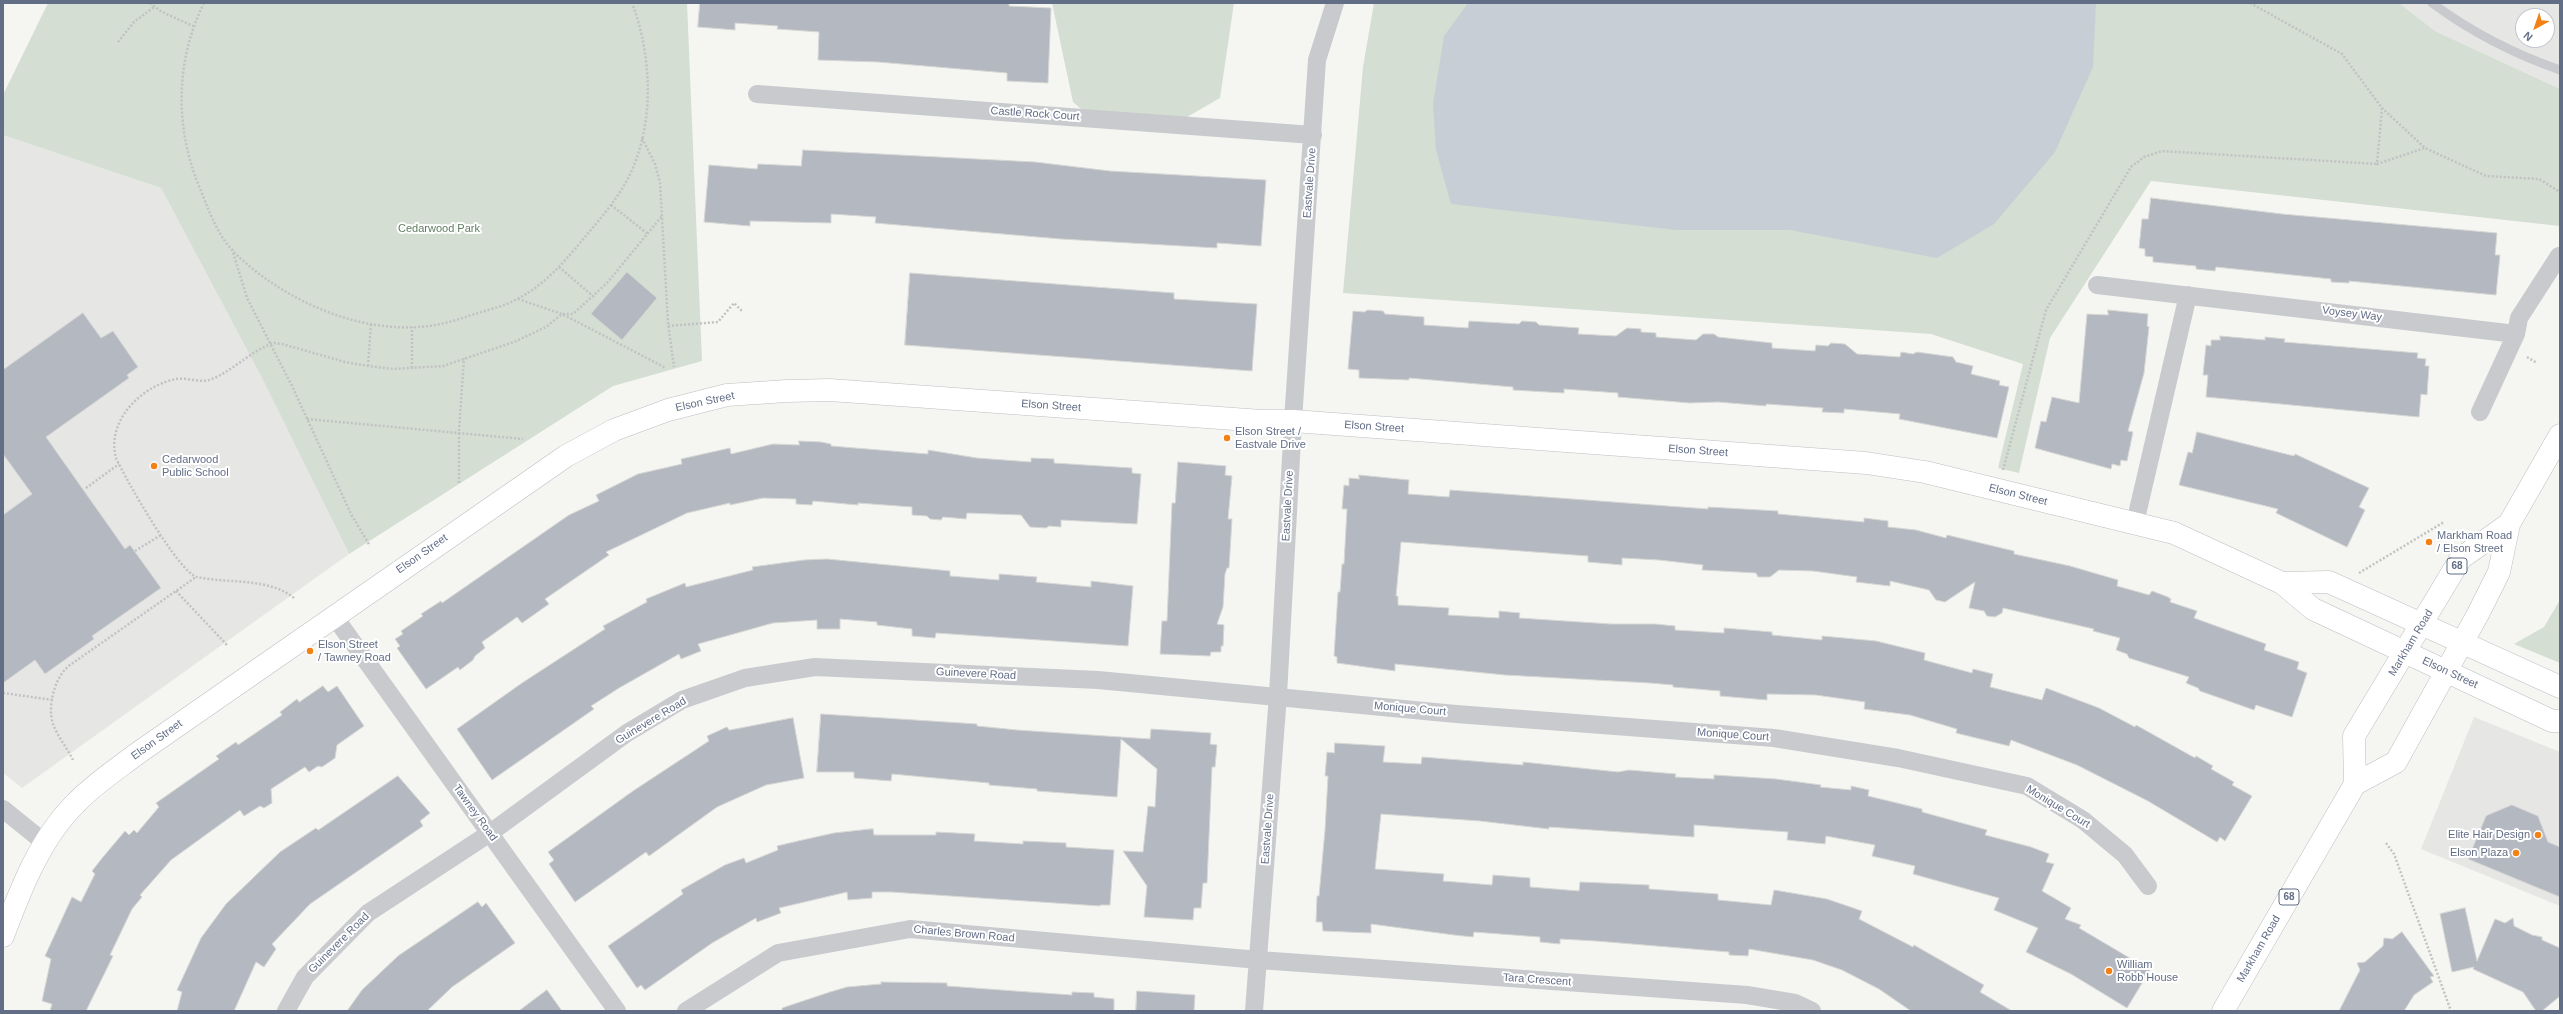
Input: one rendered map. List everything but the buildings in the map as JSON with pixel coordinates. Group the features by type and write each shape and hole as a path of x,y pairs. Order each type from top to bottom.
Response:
{"street":[{"name":"Eastvale Drive","path":"1254,1011 1278,696 1292,421 1317,60 1335,3"},
{"name":"Castle Rock Court","path":"757,94 1313,135"},
{"path":"2480,412 2516,334 2519,318 2559,256"},
{"name":"Voysey Way","path":"2097,285 2516,334"},
{"path":"2135,523 2188,295"},
{"name":"Elson Street","path":"3,936 16,902 45,843 75,803 138,753 566,456 614,430 655,415 727,395 830,390 1254,421 1292,421 1866,463 1925,472 2174,533 2282,583 2312,609 2552,720 2560,721"},
{"name":"Markham Road","path":"2355,784 2396,762 2447,672 2499,572 2509,524 2560,435"},
{"name":"Markham Road","path":"2223,1011 2355,784 2354,736 2461,558 2509,524"},
{"name":"Elson Street","path":"2282,583 2329,582 2463,641 2560,687"},
{"name":"Tawney Road","path":"334,616 617,1011"},
{"name":"Guinevere Road","path":"286,1011 305,977 368,913 490,833 627,734 682,700 745,678 815,667 1098,680 1278,696"},
{"name":"Monique Court","path":"1278,696 1456,714 1774,738 1898,758 1973,774 2027,786 2083,820 2125,855 2148,886"},
{"path":"3,809 45,843"},
{"name":"Charles Brown Road","path":"686,1011 778,953 910,929 1259,960"},
{"name":"Tara Crescent","path":"1259,960 1747,995 1795,1003 1812,1011"}],"lane":[{"path":"2432,3 2465,27 2537,62 2560,70"}],"path":[{"path":"150,3 154,7 194,26"},
{"path":"204,3 194,26 183,67 181,102 182,129 191,165 209,210 232,249 245,293 307,419 350,514 370,546"},
{"path":"232,249 265,278 289,294 320,310 371,323 412,327 449,322 518,299 559,267 611,205 630,174 642,138 648,87 643,46 632,3"},
{"path":"2250,3 2342,54 2382,108 2425,148 2486,176 2539,179 2560,192"},
{"path":"118,42 134,22 154,7"},
{"path":"2377,164 2382,108"},
{"path":"642,138 657,170 662,216 668,326 674,367"},
{"path":"1997,490 2046,310 2131,167 2144,157 2162,151 2377,164 2425,148"},
{"path":"611,205 648,234"},
{"path":"294,598 287,592 238,580 197,577 179,563 118,464 113,444 116,427 120,417 136,401 154,388 172,380 204,381 213,378 271,344 282,344 338,360 368,366 412,368 443,366 514,342 546,326 562,314 573,314 594,297 662,216"},
{"path":"559,267 594,297"},
{"path":"518,299 562,314 666,368"},
{"path":"668,326 718,322 734,303 743,312"},
{"path":"368,366 371,323"},
{"path":"412,327 412,368"},
{"path":"460,483 459,431 464,358"},
{"path":"307,419 459,431 523,439"},
{"path":"86,488 118,464"},
{"path":"2357,574 2444,522"},
{"path":"135,551 161,535"},
{"path":"73,760 53,725 53,700 56,680 65,669 197,577"},
{"path":"176,591 227,645"},
{"path":"3,693 53,700"},
{"path":"2386,843 2394,854 2451,1011"}],"shaded area":[{"path":"1468,3 2096,3 2093,67 2055,152 1994,224 1937,258 1790,230 1676,230 1451,204 1436,150 1433,104 1444,36"},
{"path":"2399,3 2560,3 2560,89 2435,31"},
{"name":"Cedarwood Public School","path":"3,135 161,188 262,378 349,554 22,788 3,773"},
{"path":"2474,717 2560,752 2560,906 2421,849"}],"green space":[{"name":"Cedarwood Park","path":"48,3 687,3 702,361 613,386 349,554 262,378 161,188 3,135 3,95"},
{"path":"1052,3 1234,3 1220,98 1168,128 1103,128 1073,102"},
{"path":"1374,3 2399,3 2435,31 2560,89 2560,226 2151,181 2050,338 2019,473 1998,468 2023,364 1931,334 1343,293 1363,67"},
{"path":"2560,600 2560,663 2514,644 2544,627"}],"place":[{"name":"Elson Street / Eastvale Drive","path":"1227,438"},
{"name":"Cedarwood Public School","path":"154,466"},
{"name":"Markham Road / Elson Street","path":"2429,542"},
{"name":"Elson Street / Tawney Road","path":"310,651"},
{"name":"Elite Hair Design","path":"2538,835"},
{"name":"Elson Plaza","path":"2516,853"},
{"name":"William Robb House","path":"2109,971"}]}
